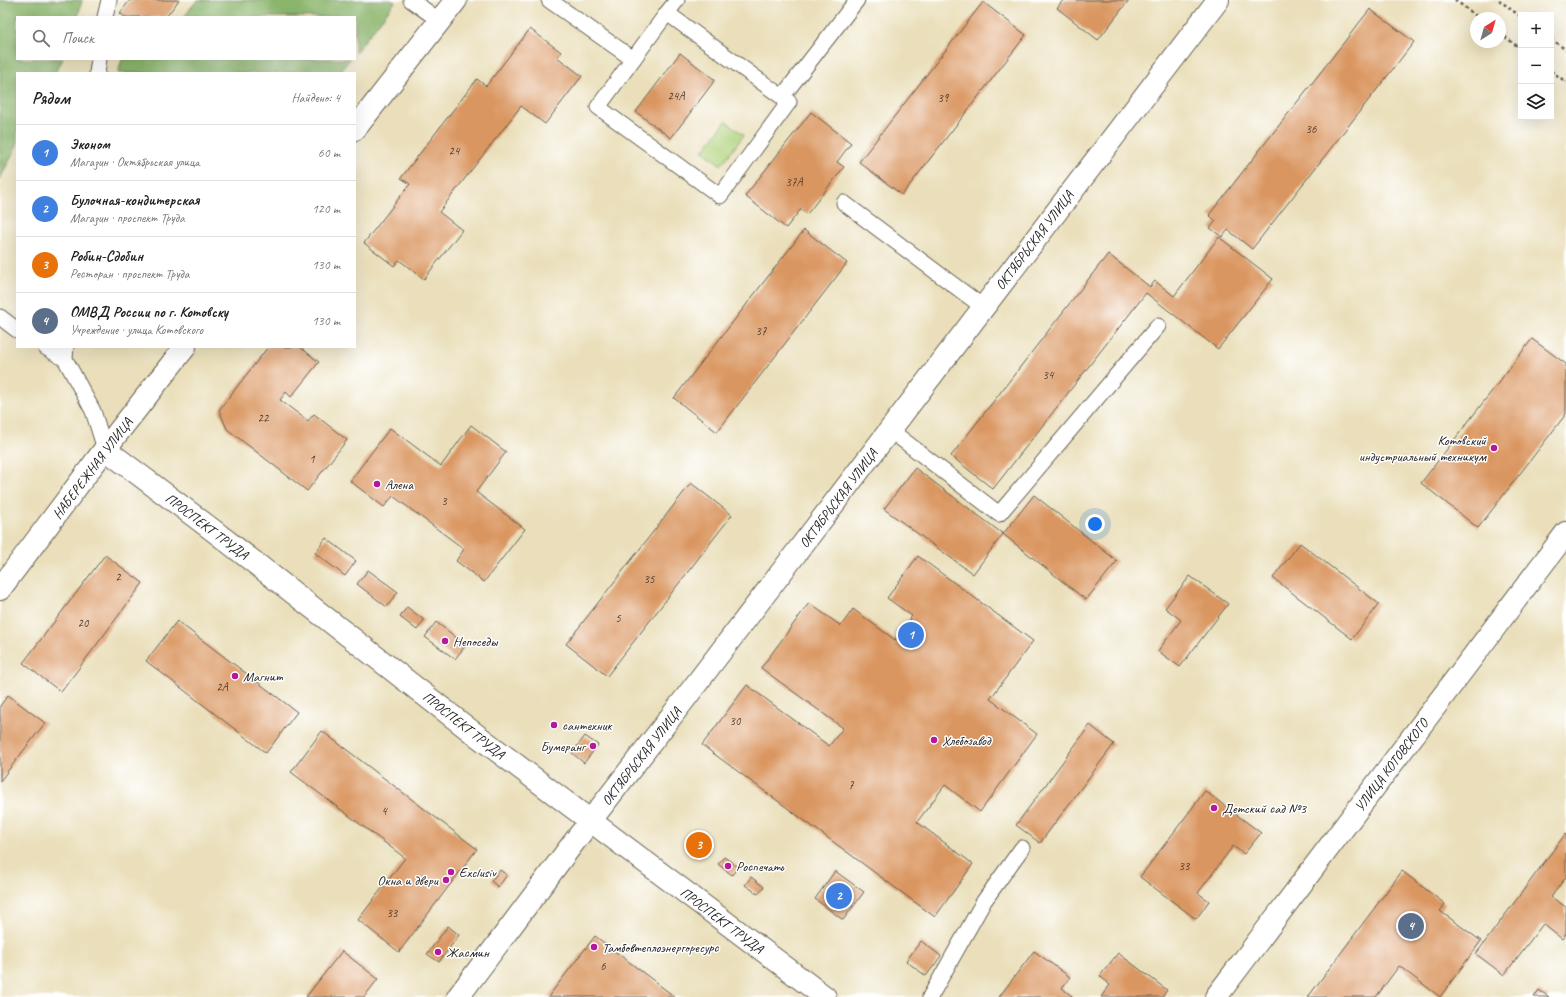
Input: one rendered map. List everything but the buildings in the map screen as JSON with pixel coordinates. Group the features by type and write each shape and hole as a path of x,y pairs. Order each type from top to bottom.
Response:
{"street":[{"path":"356,128 456,0"},
{"name":"ОКТЯБРЬСКАЯ УЛИЦА","path":"458,997 590,821 1218,0"},
{"name":"НАБЕРЕЖНАЯ УЛИЦА","path":"0,589 105,449 184,348"},
{"name":"ПРОСПЕКТ ТРУДА","path":"105,449 214,531 471,731 825,997"},
{"name":"УЛИЦА КОТОВСКОГО","path":"1216,997 1566,533"}],"lane":[{"path":"106,16 109,0"},
{"path":"412,0 440,21"},
{"path":"549,0 633,59"},
{"path":"667,13 788,102 720,196 598,107 633,59 667,13 677,0"},
{"path":"782,97 857,0"},
{"path":"97,72 99,60"},
{"path":"844,203 983,307"},
{"path":"0,317 16,329"},
{"path":"890,430 999,514 1158,326"},
{"path":"48,348 66,353 93,411 105,449"},
{"path":"930,997 984,901 1022,848"}],"path":[{"path":"1455,0 1471,12"},
{"path":"1499,0 1518,15"},
{"path":"1506,38 1520,48"},
{"path":"1554,41 1566,50"},
{"path":"1554,73 1566,82"}],"green space":[{"path":"0,0 82,0 78,16 16,16 16,60 62,60 56,72 16,72 16,147 0,179"},
{"path":"197,0 393,0 395,2 356,52 356,16 185,16"},
{"path":"122,60 349,60 340,72 118,72"},
{"path":"726,121 744,135 721,165 703,151"}],"place":[{"name":"Котовский индустриальный техникум","path":"1494,448"},
{"name":"Алена","path":"377,484"},
{"name":"Эконом","path":"911,635"},
{"name":"Непоседы","path":"445,641"},
{"name":"Магнит","path":"235,676"},
{"name":"сантехник","path":"554,725"},
{"name":"Хлебозавод","path":"934,740"},
{"name":"Бумеранг","path":"593,746"},
{"name":"Детский сад №3","path":"1214,808"},
{"name":"Робин-Сдобин","path":"699,845"},
{"name":"Роспечать","path":"728,866"},
{"name":"Exclusiv","path":"451,872"},
{"name":"Окна и двери","path":"446,880"},
{"name":"Булочная-кондитерская","path":"839,896"},
{"name":"ОМВД России по г. Котовску","path":"1411,926"},
{"name":"Тамбовтеплоэнергоресурс","path":"594,947"},
{"name":"Жасмин","path":"438,952"}]}
